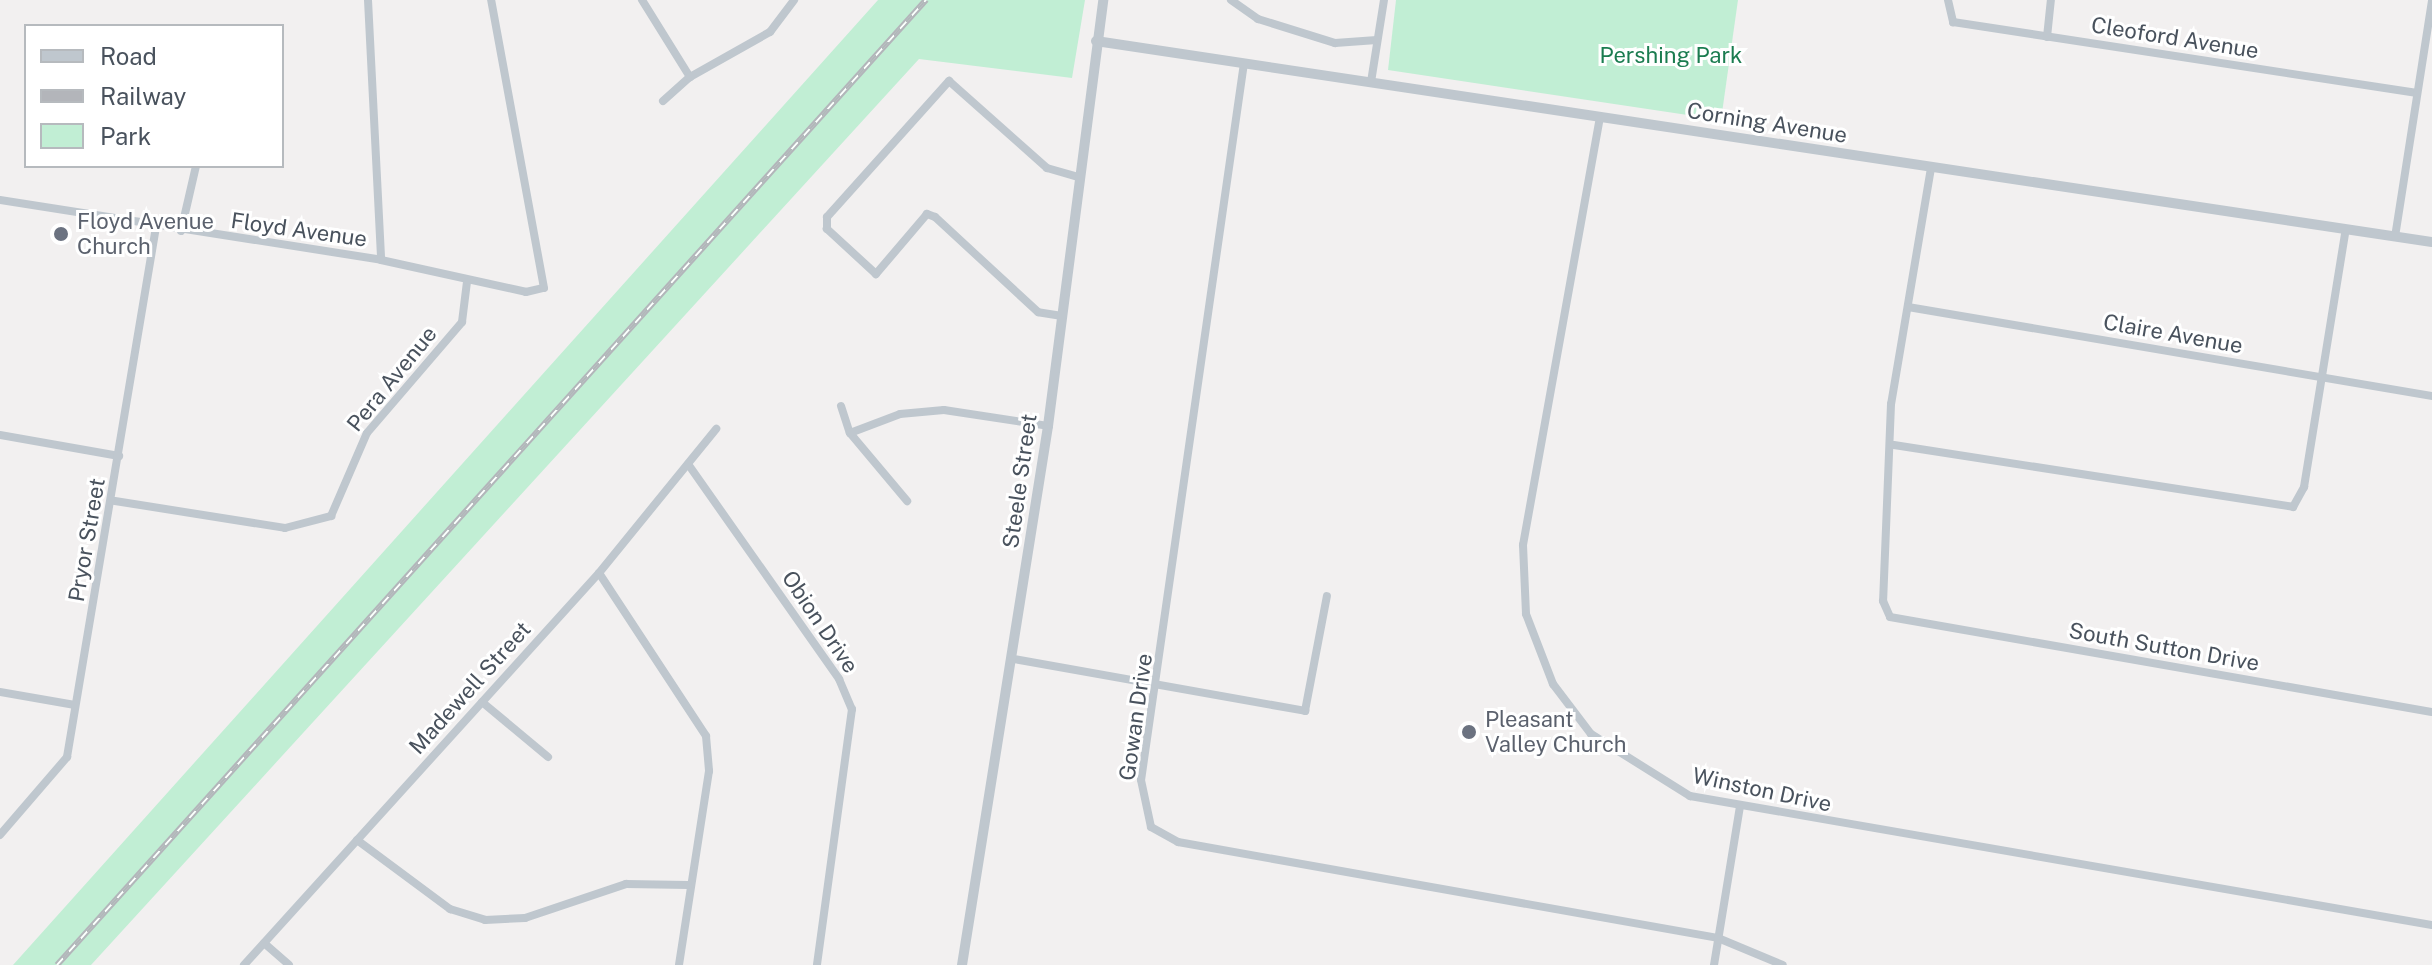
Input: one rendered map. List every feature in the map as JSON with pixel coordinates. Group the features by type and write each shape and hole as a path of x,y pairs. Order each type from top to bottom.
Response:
{"street":[{"path":"368,0 381,260"},
{"name":"Floyd Avenue","path":"0,200 181,231 381,260 467,282 526,292 544,288 491,0"},
{"path":"642,0 690,77"},
{"path":"663,101 690,77 770,32 794,0"},
{"name":"Steele Street","path":"962,965 1014,659 1048,426 1103,0"},
{"path":"1231,0 1258,19 1335,43 1377,40"},
{"path":"1371,82 1384,0"},
{"name":"Cleoford Avenue","path":"1948,0 1953,22 2416,93"},
{"path":"2047,37 2051,0"},
{"path":"2395,237 2432,0"},
{"name":"Corning Avenue","path":"1096,41 2345,234 2432,242"},
{"name":"Gowan Drive","path":"1244,63 1144,802 1151,827 1178,842 1718,938 1783,965"},
{"path":"1062,316 1038,312 935,217 927,214 876,274 827,229 827,217 949,81 1047,168 1079,177"},
{"name":"Winston Drive","path":"1600,117 1523,545 1526,614 1553,684 1591,734 1690,796 2432,925"},
{"path":"181,231 196,168"},
{"path":"1931,168 1891,404 1894,445 2293,507 2304,487 2345,234"},
{"name":"Pryor Street","path":"0,835 67,757 115,501 119,456 156,227"},
{"name":"Pera Avenue","path":"115,501 285,528 331,516 367,433 462,322 467,282"},
{"name":"Claire Avenue","path":"1908,307 2432,396"},
{"path":"841,406 850,433 907,501"},
{"path":"850,433 900,414 944,410 1048,426"},
{"name":"Madewell Street","path":"244,965 599,573 716,429"},
{"path":"0,435 119,456"},
{"name":"South Sutton Drive","path":"1894,445 1883,601 1890,617 2432,712"},
{"name":"Obion Drive","path":"688,464 839,679 852,709 817,965"},
{"path":"599,573 706,736 709,771 688,885 679,965"},
{"path":"1014,659 1305,711 1327,596"},
{"path":"0,692 75,705"},
{"path":"482,702 548,757"},
{"path":"1714,965 1740,807"},
{"path":"357,840 450,909 485,920 525,918 626,884 688,885"},
{"path":"264,943 289,965"}],"green space":[{"path":"878,0 1085,0 1072,78 919,59 91,965 13,965"},
{"name":"Pershing Park","path":"1396,0 1738,0 1721,120 1388,70"}],"railway":[{"path":"57,965 926,0"}],"place":[{"name":"Floyd Avenue Church","path":"61,234"},
{"name":"Pleasant Valley Church","path":"1469,732"}]}
